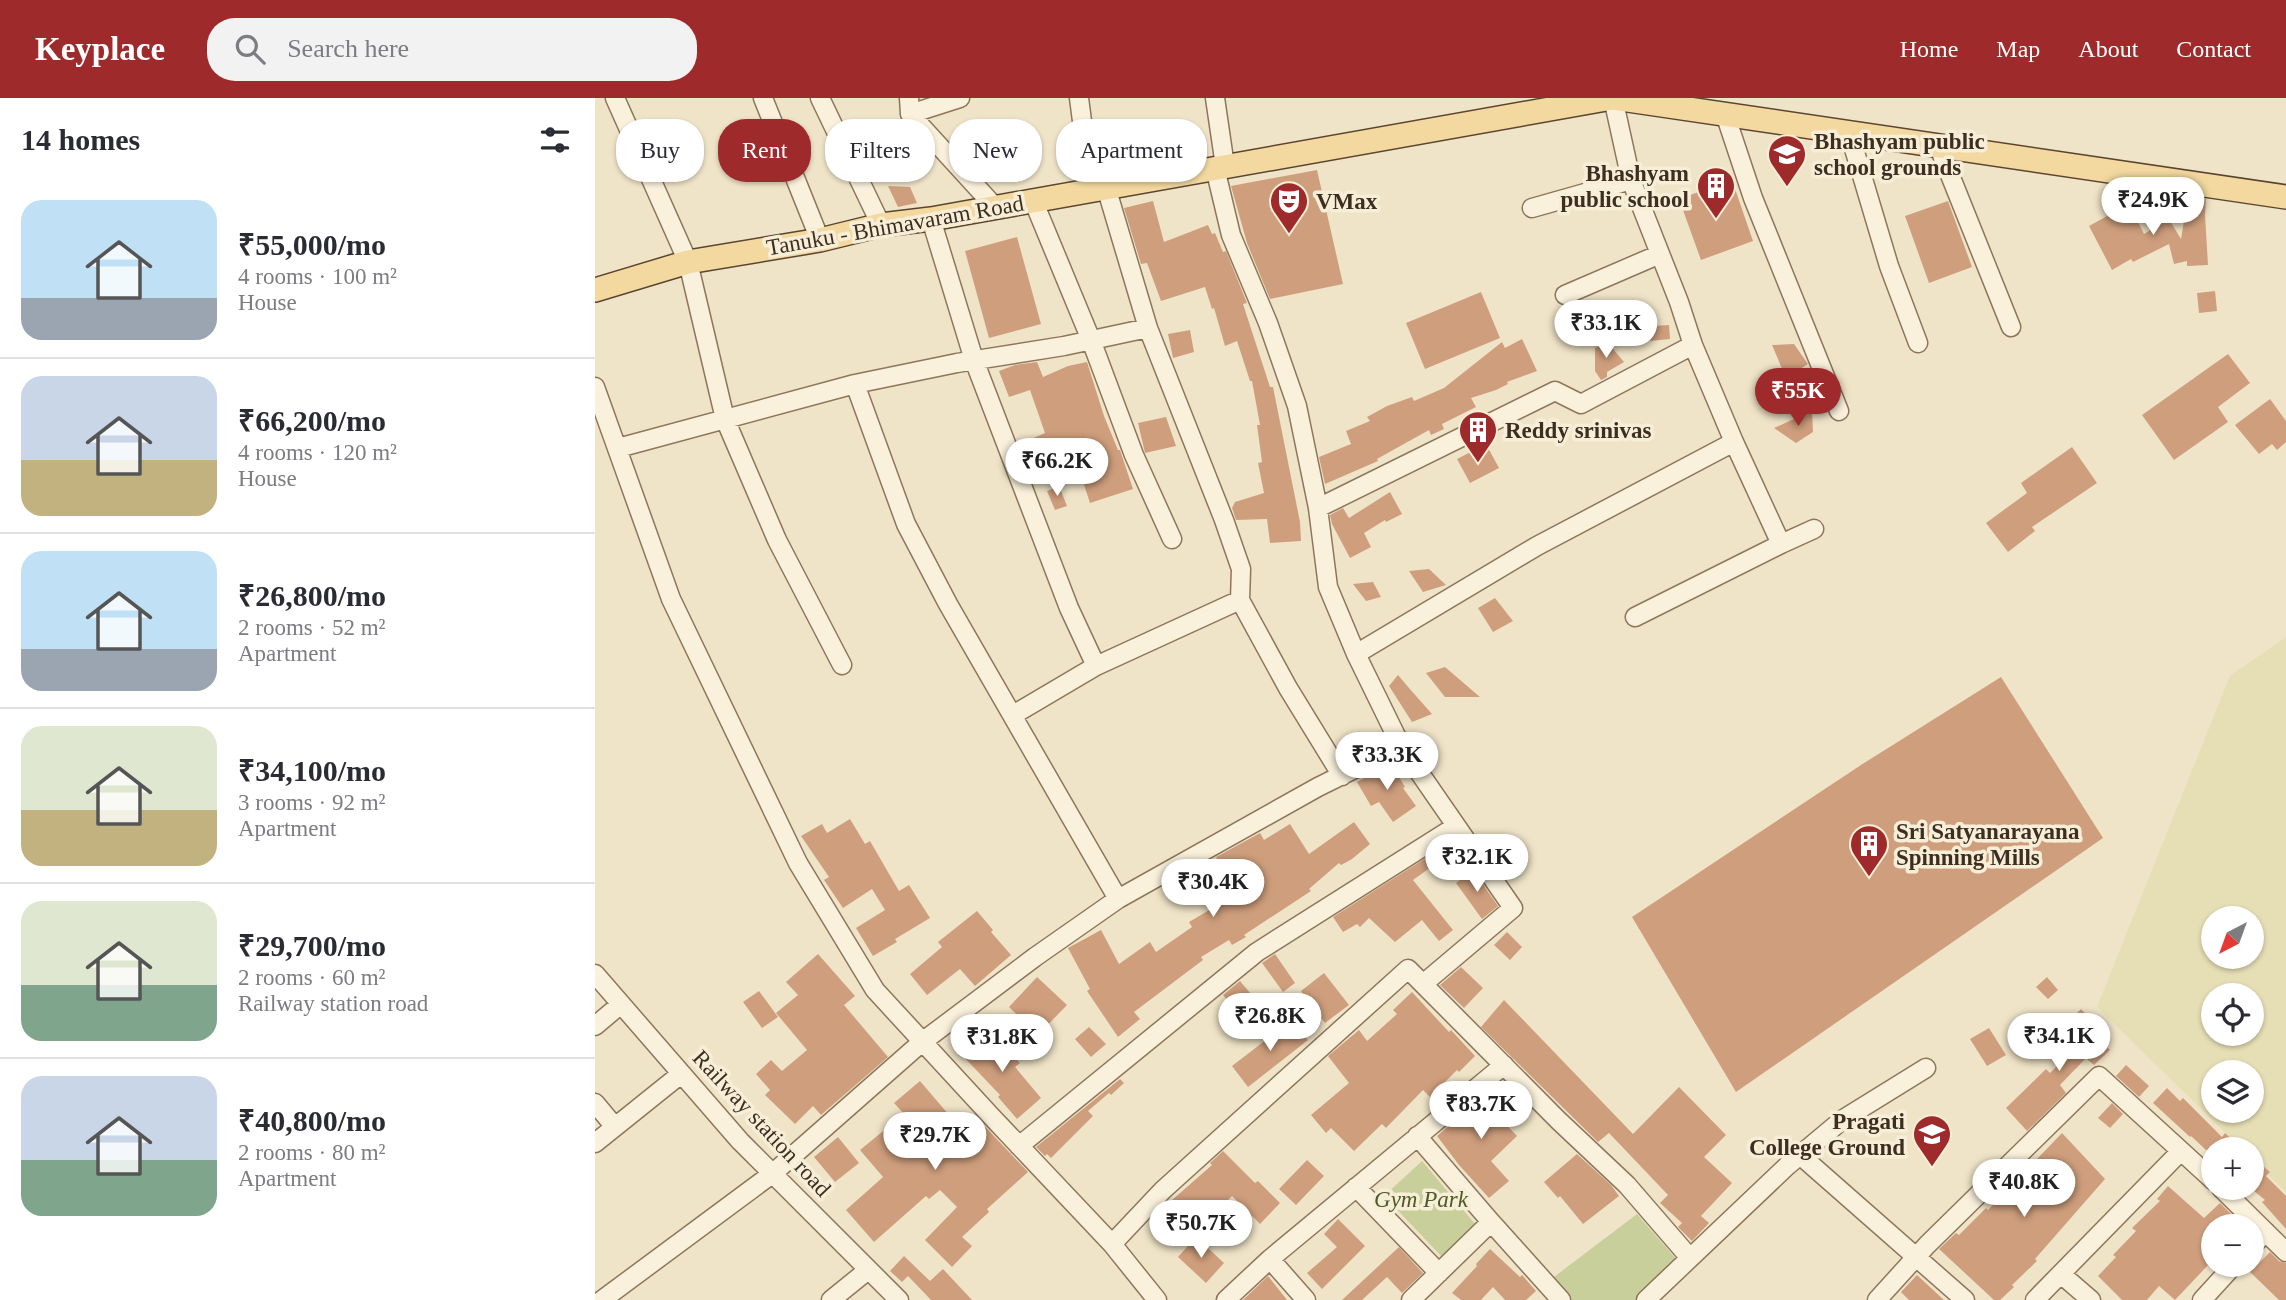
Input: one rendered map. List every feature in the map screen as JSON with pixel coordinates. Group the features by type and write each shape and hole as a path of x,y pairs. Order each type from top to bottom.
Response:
{"main road":[{"name":"Tanuku - Bhimavaram Road","path":"595,290 688,262 820,240 881,225 931,219 1613,98 2286,197"}],"street":[{"path":"615,98 688,262 725,419 777,540 842,665"},
{"path":"763,98 820,240"},
{"path":"820,98 881,225"},
{"path":"909,106 960,98"},
{"path":"1079,98 1098,188 1148,328 1241,569 1240,600 1287,688 1342,775"},
{"path":"1215,98 1220,167 1231,235 1268,323 1297,406 1318,508 1328,587 1356,654 1401,746 1513,908 1423,984"},
{"path":"1613,98 1632,180 1693,345 1780,544"},
{"path":"909,106 995,207"},
{"path":"1725,114 1753,198 1839,411"},
{"path":"1849,132 1889,267 1919,343"},
{"path":"1938,145 2011,327"},
{"path":"1532,208 1632,180"},
{"path":"1033,200 1091,340 1134,455 1172,539"},
{"path":"931,219 974,360 1069,608 1096,666"},
{"path":"1565,295 1660,254"},
{"path":"618,448 855,384 1148,328"},
{"path":"1318,508 1555,391 1581,404 1693,345"},
{"path":"855,384 906,524 1118,899"},
{"path":"595,387 671,599 798,863 875,990 1112,1244 1157,1300"},
{"path":"1356,654 1538,545 1734,442"},
{"path":"1636,617 1814,529"},
{"path":"1013,715 1096,666 1240,600"},
{"path":"602,1300 772,1174 922,1042 1118,899 1342,775 1401,746"},
{"path":"1019,1146 1257,952 1456,826"},
{"path":"1112,1244 1163,1190 1408,969 1627,1185 1689,1258"},
{"name":"Railway station road","path":"595,974 740,1141 899,1300"},
{"path":"595,1026 621,1004"},
{"path":"1226,1300 1270,1259 1504,1065"},
{"path":"1646,1300 1800,1155 1842,1120 1926,1068"},
{"path":"595,1143 681,1074"},
{"path":"1877,1300 1916,1257 2099,1076 2201,1169"},
{"path":"595,1103 615,1127"},
{"path":"1417,1136 1561,1300"},
{"path":"2035,1300 2181,1151"},
{"path":"1800,1155 1965,1300"},
{"path":"1356,1187 1439,1273"},
{"path":"2233,1200 2286,1252"},
{"path":"1411,1300 1491,1222"},
{"path":"1270,1259 1306,1300"},
{"path":"831,1300 869,1269"},
{"path":"2062,1275 2091,1300"},
{"path":"2202,1300 2223,1277"}],"shaded area":[{"path":"2286,637 2286,1192 2264,1171 2264,1137 2230,1137 2215,1123 2264,1123 2264,1060 2201,1060 2201,1109 2097,1007 2230,676"}],"green space":[{"name":"Gym Park","path":"1422,1161 1476,1225 1442,1257 1384,1196"},
{"path":"1637,1214 1677,1260 1637,1300 1569,1300 1550,1280"}],"building":[{"name":"VMax","path":"1317,170 1343,284 1270,299 1247,243 1231,186"},
{"name":"Bhashyam public school","path":"1732,180 1753,241 1701,260 1679,199"},
{"path":"888,186 910,187 917,203 898,207"},
{"path":"2188,197 2206,199 2208,265 2187,266 2187,261 2174,264 2169,244 2133,262 2131,259 2112,270 2089,226 2129,204 2144,234 2164,222 2164,211 2181,239"},
{"path":"1153,201 1164,242 1208,225 1212,234 1215,233 1223,252 1226,251 1247,303 1243,304 1270,387 1273,387 1300,522 1301,541 1270,543 1267,519 1236,520 1232,508 1235,502 1264,493 1258,463 1262,462 1257,425 1260,425 1252,381 1237,341 1225,346 1205,287 1161,301 1147,263 1141,264 1124,208"},
{"path":"1948,201 1972,267 1929,283 1905,216"},
{"path":"1017,237 1041,324 989,338 965,251"},
{"path":"2215,291 2217,311 2199,313 2197,293"},
{"path":"1481,292 1500,338 1425,369 1406,323"},
{"path":"1669,325 1670,339 1650,341 1654,326"},
{"path":"1190,330 1194,352 1173,358 1168,334"},
{"path":"1522,339 1537,371 1471,398 1476,407 1442,424 1444,429 1431,435 1429,430 1377,459 1378,461 1325,484 1319,457 1351,444 1346,431 1370,421 1367,417 1387,406 1412,397 1414,401 1444,388 1502,342 1505,348"},
{"path":"1609,344 1624,362 1607,372 1607,377 1601,380 1595,371 1595,348"},
{"path":"1794,344 1808,364 1786,378 1772,345"},
{"path":"2228,354 2250,383 2218,407 2228,422 2174,460 2142,415"},
{"path":"1037,362 1043,377 1068,366 1087,362 1104,416 1120,450 1133,489 1090,503 1070,442 1027,460 1020,444 1045,433 1030,390 1009,397 999,371 1015,365"},
{"path":"2270,399 2286,421 2286,442 2277,450 2272,444 2259,454 2235,425"},
{"path":"1812,411 1813,432 1796,443 1774,428"},
{"path":"1166,417 1176,446 1145,453 1138,423"},
{"name":"Reddy srinivas","path":"1486,444 1499,468 1470,483 1457,459"},
{"path":"2072,447 2097,483 2032,527 2035,531 2008,552 1986,523 2027,493 2021,483"},
{"path":"1059,486 1067,506 1055,510 1047,491"},
{"path":"1390,492 1402,514 1386,522 1385,520 1364,533 1371,547 1350,558 1330,515 1343,508 1349,518"},
{"path":"1429,569 1446,585 1423,592 1409,571"},
{"path":"1373,582 1381,597 1366,601 1353,584"},
{"path":"1495,598 1513,621 1493,632 1478,608"},
{"path":"1445,667 1480,697 1445,697 1426,673"},
{"path":"1398,675 1432,714 1412,722 1389,686"},
{"name":"Sri Satyanarayana Spinning Mills","path":"2001,677 2103,838 1736,1092 1632,917 1861,765"},
{"path":"1391,764 1416,806 1393,822 1379,802 1371,806 1357,782"},
{"path":"850,819 865,844 870,841 899,891 909,885 930,918 873,956 856,928 885,910 872,889 843,908 824,880 829,877 801,836 822,824 827,833"},
{"path":"1354,822 1370,844 1352,859 1341,865 1339,863 1309,889 1311,891 1244,935 1246,937 1232,945 1229,940 1201,957 1203,960 1134,1012 1140,1019 1118,1037 1087,991 1090,989 1068,948 1101,930 1119,964 1150,942 1156,952 1192,927 1189,922 1235,891 1216,857 1260,833 1264,840 1290,824 1309,854"},
{"path":"1432,854 1438,862 1413,880 1453,930 1439,941 1422,920 1395,942 1369,918 1360,927 1357,924 1343,932 1333,917"},
{"path":"1473,870 1498,906 1482,919 1456,883"},
{"path":"977,911 1011,955 975,986 960,969 927,995 910,974 942,947 938,942"},
{"path":"1507,932 1522,947 1510,960 1494,945"},
{"path":"818,954 855,996 844,1005 888,1057 821,1115 813,1106 795,1124 765,1095 770,1090 756,1074 771,1060 782,1071 807,1050 776,1013 798,995 786,982"},
{"path":"1275,954 1295,983 1283,992 1262,963"},
{"path":"1461,967 1483,988 1464,1008 1440,985"},
{"path":"1324,973 1349,1005 1325,1023 1301,991"},
{"path":"1037,977 1067,1005 1038,1035 1009,1007"},
{"path":"2047,977 2058,990 2048,999 2036,987"},
{"path":"1240,981 1263,1008 1246,1022 1223,995"},
{"path":"759,991 778,1017 762,1028 743,1002"},
{"path":"1412,992 1475,1056 1430,1097 1423,1090 1386,1128 1382,1124 1354,1151 1331,1128 1326,1133 1311,1115 1349,1083 1328,1056 1359,1030 1367,1041 1397,1014 1393,1010"},
{"path":"1504,1000 1633,1134 1679,1087 1726,1135 1704,1157 1732,1183 1701,1216 1709,1223 1692,1241 1678,1227 1682,1223 1660,1203 1668,1195 1609,1133 1598,1142 1481,1027"},
{"path":"2081,1009 2104,1034 2099,1039 2110,1050 2094,1065 2086,1058 2060,1085 2066,1093 2027,1131 2006,1108 2046,1069 2050,1073 2080,1043 2064,1026"},
{"path":"1292,1020 1308,1040 1248,1087 1232,1066"},
{"path":"1089,1027 1106,1044 1091,1057 1075,1039"},
{"path":"1989,1028 2006,1055 1987,1066 1970,1039"},
{"path":"988,1030 1020,1063 1015,1067 1041,1098 1017,1119 998,1097 1000,1095 962,1055"},
{"path":"2126,1065 2149,1086 2139,1097 2116,1076"},
{"path":"1120,1079 1124,1083 1088,1111 1093,1116 1051,1158 1036,1147"},
{"path":"920,1081 961,1129 976,1117 1028,1172 987,1209 989,1212 962,1237 972,1246 952,1267 925,1240 957,1207 940,1190 929,1199 926,1196 874,1242 846,1210 883,1177 860,1150 904,1114 894,1103"},
{"path":"1501,1084 1513,1096 1495,1113 1517,1136 1491,1161 1509,1181 1489,1198 1437,1136 1479,1100 1482,1103"},
{"path":"2167,1088 2180,1101 2183,1098 2201,1116 2201,1123 2208,1123 2222,1137 2201,1137 2201,1145 2153,1103"},
{"path":"2112,1103 2123,1114 2110,1128 2098,1118"},
{"path":"2062,1133 2105,1179 2035,1259 2037,1261 2012,1285 2014,1287 2000,1300 1994,1300 1939,1249 1956,1233 1959,1235 1986,1208 1988,1210"},
{"path":"838,1137 859,1163 835,1182 814,1157"},
{"path":"1223,1151 1280,1203 1260,1224 1232,1196 1199,1230 1171,1201 1212,1165 1210,1163"},
{"path":"1577,1154 1611,1185 1619,1196 1583,1224 1560,1196 1558,1198 1544,1182"},
{"path":"1307,1160 1324,1176 1296,1205 1279,1189"},
{"path":"2264,1167 2270,1172 2266,1176 2286,1196 2286,1229 2262,1202 2265,1200"},
{"path":"2168,1186 2201,1215 2201,1273 2175,1300 2159,1286 2147,1300 2122,1300 2098,1276 2136,1231 2132,1228 2160,1201 2157,1199"},
{"path":"2220,1203 2231,1214 2208,1214"},
{"path":"1338,1219 1365,1246 1322,1289 1307,1273 1337,1247 1324,1234"},
{"path":"1196,1237 1224,1263 1206,1283 1178,1257"},
{"path":"1399,1247 1423,1273 1402,1293 1387,1277 1362,1300 1342,1300"},
{"path":"1490,1249 1520,1277 1522,1275 1536,1291 1526,1300 1505,1300 1493,1287 1481,1300 1461,1300 1452,1293"},
{"path":"2270,1252 2279,1261 2286,1263 2286,1300 2279,1300 2255,1277 2264,1277 2264,1258"},
{"path":"904,1256 930,1281 943,1269 972,1300 931,1300 908,1276 902,1282 890,1271"},
{"path":"1917,1275 1944,1300 1909,1300 1901,1292"},
{"path":"1268,1276 1287,1300 1243,1300"}],"place":[{"name":"Bhashyam public school grounds","path":"1787,188"},
{"name":"Bhashyam public school","path":"1716,220"},
{"name":"VMax","path":"1289,235"},
{"name":"Reddy srinivas","path":"1478,464"},
{"name":"Sri Satyanarayana Spinning Mills","path":"1869,878"},
{"name":"Pragati College Ground","path":"1932,1168"}]}
